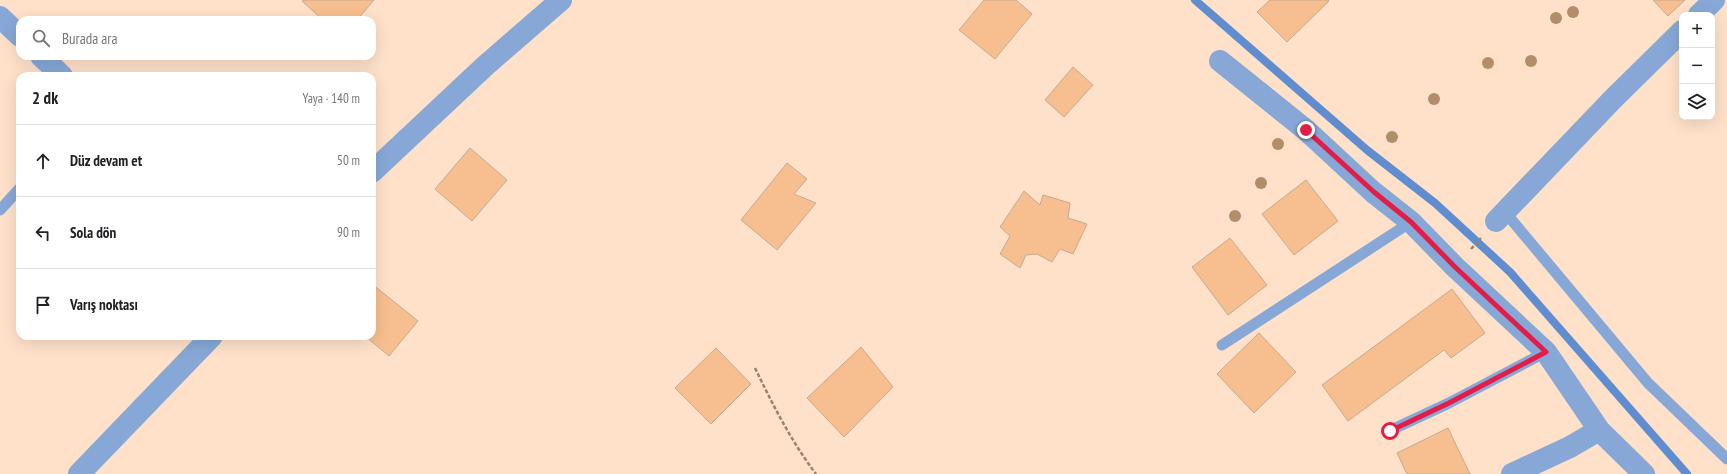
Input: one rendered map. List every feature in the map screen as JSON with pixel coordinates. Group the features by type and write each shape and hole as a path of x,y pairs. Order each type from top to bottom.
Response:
{"street":[{"path":"376,168 485,66 561,0"},
{"path":"1702,12 1714,0"},
{"path":"0,17 16,32"},
{"path":"1501,216 1586,127 1679,35"},
{"path":"45,60 58,72"},
{"path":"1220,62 1306,130 1374,192 1459,263 1546,352 1599,430 1644,474"},
{"path":"79,474 208,340"},
{"path":"1512,474 1599,430"}],"lane":[{"path":"0,210 16,192"},
{"path":"1501,216 1648,383 1727,459"},
{"path":"1222,346 1411,222"},
{"path":"1390,431 1449,403 1546,352"}],"path":[{"path":"755,368 796,446 816,474"}],"building":[{"path":"374,0 360,16 319,16 302,1"},
{"path":"984,0 1016,0 1032,14 995,59 959,30"},
{"path":"1270,0 1329,1 1287,42 1257,12"},
{"path":"1653,0 1685,0 1668,16"},
{"path":"1073,67 1093,85 1064,117 1045,100"},
{"path":"470,148 507,180 472,221 435,189"},
{"path":"787,163 807,179 794,194 816,203 777,250 741,220"},
{"path":"1306,180 1338,221 1294,255 1262,214"},
{"path":"1024,191 1040,205 1043,195 1070,203 1068,218 1087,224 1073,254 1060,249 1052,262 1037,254 1026,255 1020,268 1000,254 1010,236 1000,227"},
{"path":"1230,238 1267,285 1228,315 1192,267"},
{"path":"376,287 418,321 389,356 370,340 376,340"},
{"path":"1452,289 1485,333 1451,358 1444,350 1348,421 1322,385"},
{"path":"1259,333 1296,372 1254,413 1217,374"},
{"path":"861,347 893,387 844,437 807,398"},
{"path":"716,348 751,384 711,424 675,388"},
{"path":"1448,428 1470,474 1407,474 1397,453"}],"waterway":[{"path":"1195,0 1367,150 1435,203 1510,272 1687,474"}],"route":[{"path":"1306,130 1374,192 1411,222 1455,267 1546,352 1522,366 1449,403 1390,431"}]}
